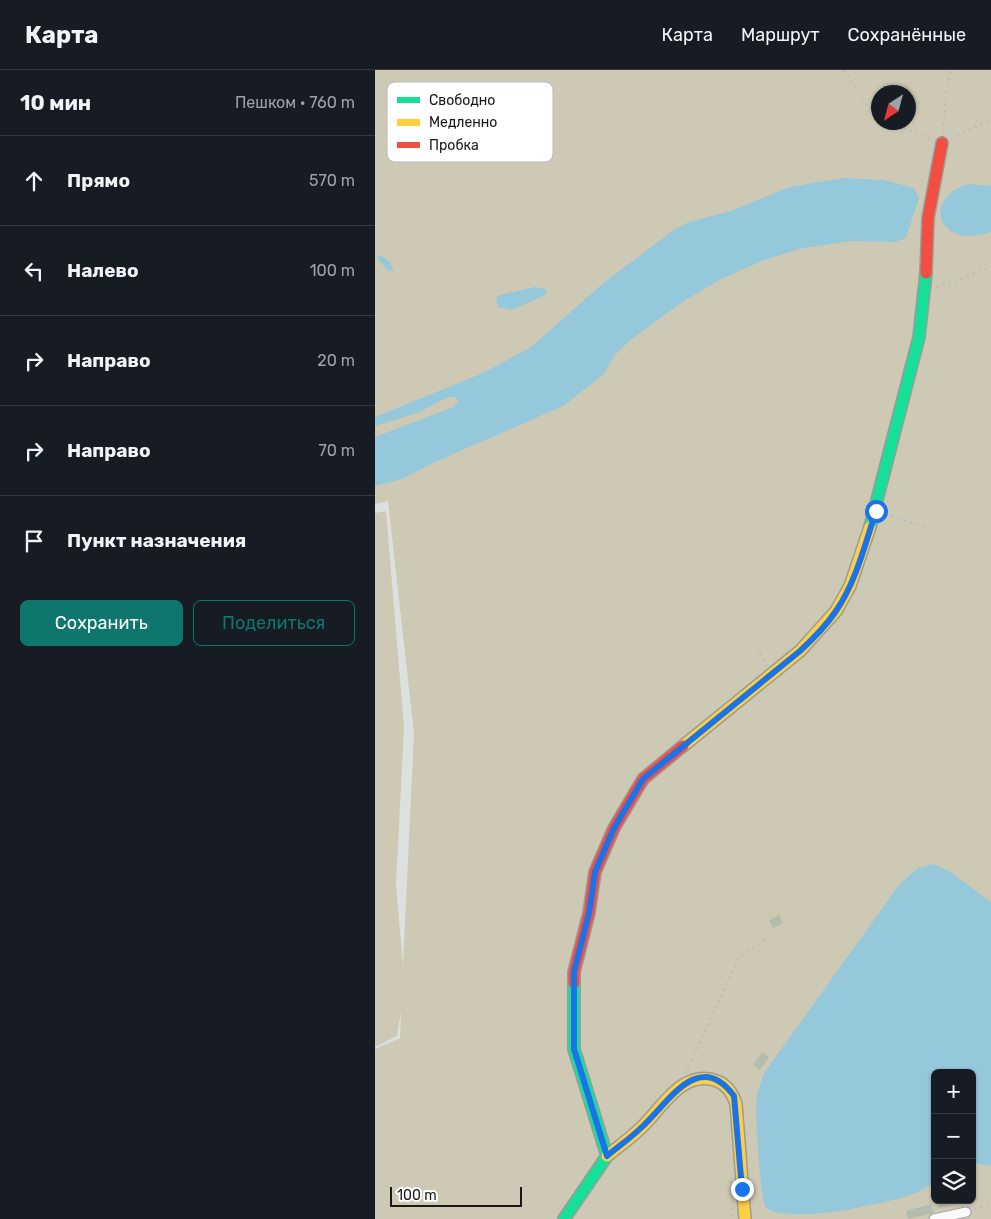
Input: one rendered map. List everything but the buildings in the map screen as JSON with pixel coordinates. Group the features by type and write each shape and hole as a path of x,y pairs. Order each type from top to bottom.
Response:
{"street":[{"path":"607,1156 574,1049 574,972 589,913 595,872 614,828 643,779 771,675 819,633 836,611 850,586 876,511 919,337 924,291 928,218 942,143"},
{"path":"564,1219 607,1156 644,1126 677,1088 687,1082 708,1079 727,1088 734,1096 745,1219"},
{"path":"933,1219 966,1212"}],"path":[{"path":"844,70 865,103 871,109"},
{"path":"942,143 947,85 951,70"},
{"path":"911,130 942,143 991,119"},
{"path":"924,291 991,268"},
{"path":"876,511 927,527"},
{"path":"757,647 771,675"},
{"path":"677,1088 739,958 769,936"},
{"path":"966,1212 991,1204"}],"shaded area":[{"path":"375,70 991,70 991,1219 375,1219 375,1049 400,1038 401,1011 397,1036 375,1047 375,513 386,511 404,727 396,884 403,966 414,733 388,501 375,504"}],"water":[{"path":"844,178 884,180 914,188 919,198 906,238 895,242 850,241 799,249 762,261 721,279 684,301 629,341 615,355 603,375 563,406 435,462 402,479 375,486 375,437 453,407 458,401 455,397 448,397 417,413 375,426 375,417 483,373 531,347 601,285 675,229 689,222 731,211 789,187"},
{"path":"969,184 991,186 991,232 972,236 958,234 947,228 942,220 941,209 945,199 954,190"},
{"path":"379,255 389,261 394,271 388,271 377,258"},
{"path":"535,287 545,289 547,294 512,310 498,307 496,298 499,295"},
{"path":"934,864 949,871 991,902 991,1166 976,1164 976,1069 931,1069 931,1185 907,1196 847,1210 795,1214 773,1211 766,1208 760,1176 756,1106 757,1094 764,1073 899,885 918,868"}],"traffic: fast":[{"path":"870,527 919,337 926,273"},
{"path":"564,1219 607,1156 574,1049 574,983"}],"traffic: slow":[{"path":"683,746 800,651 836,611 850,586 870,527"},
{"path":"607,1156 639,1130 666,1100 684,1085 694,1080 705,1078 717,1081 729,1090 736,1104 745,1219"}],"traffic: jam":[{"path":"926,273 928,218 942,143"},
{"path":"574,983 574,972 589,913 595,872 614,828 643,779 683,746"}],"route":[{"path":"742,1189 736,1104 734,1096 718,1081 697,1079 677,1088 644,1126 607,1156 574,1049 574,972 589,913 595,872 614,828 643,779 800,651 819,633 836,611 850,586 876,511"}]}
